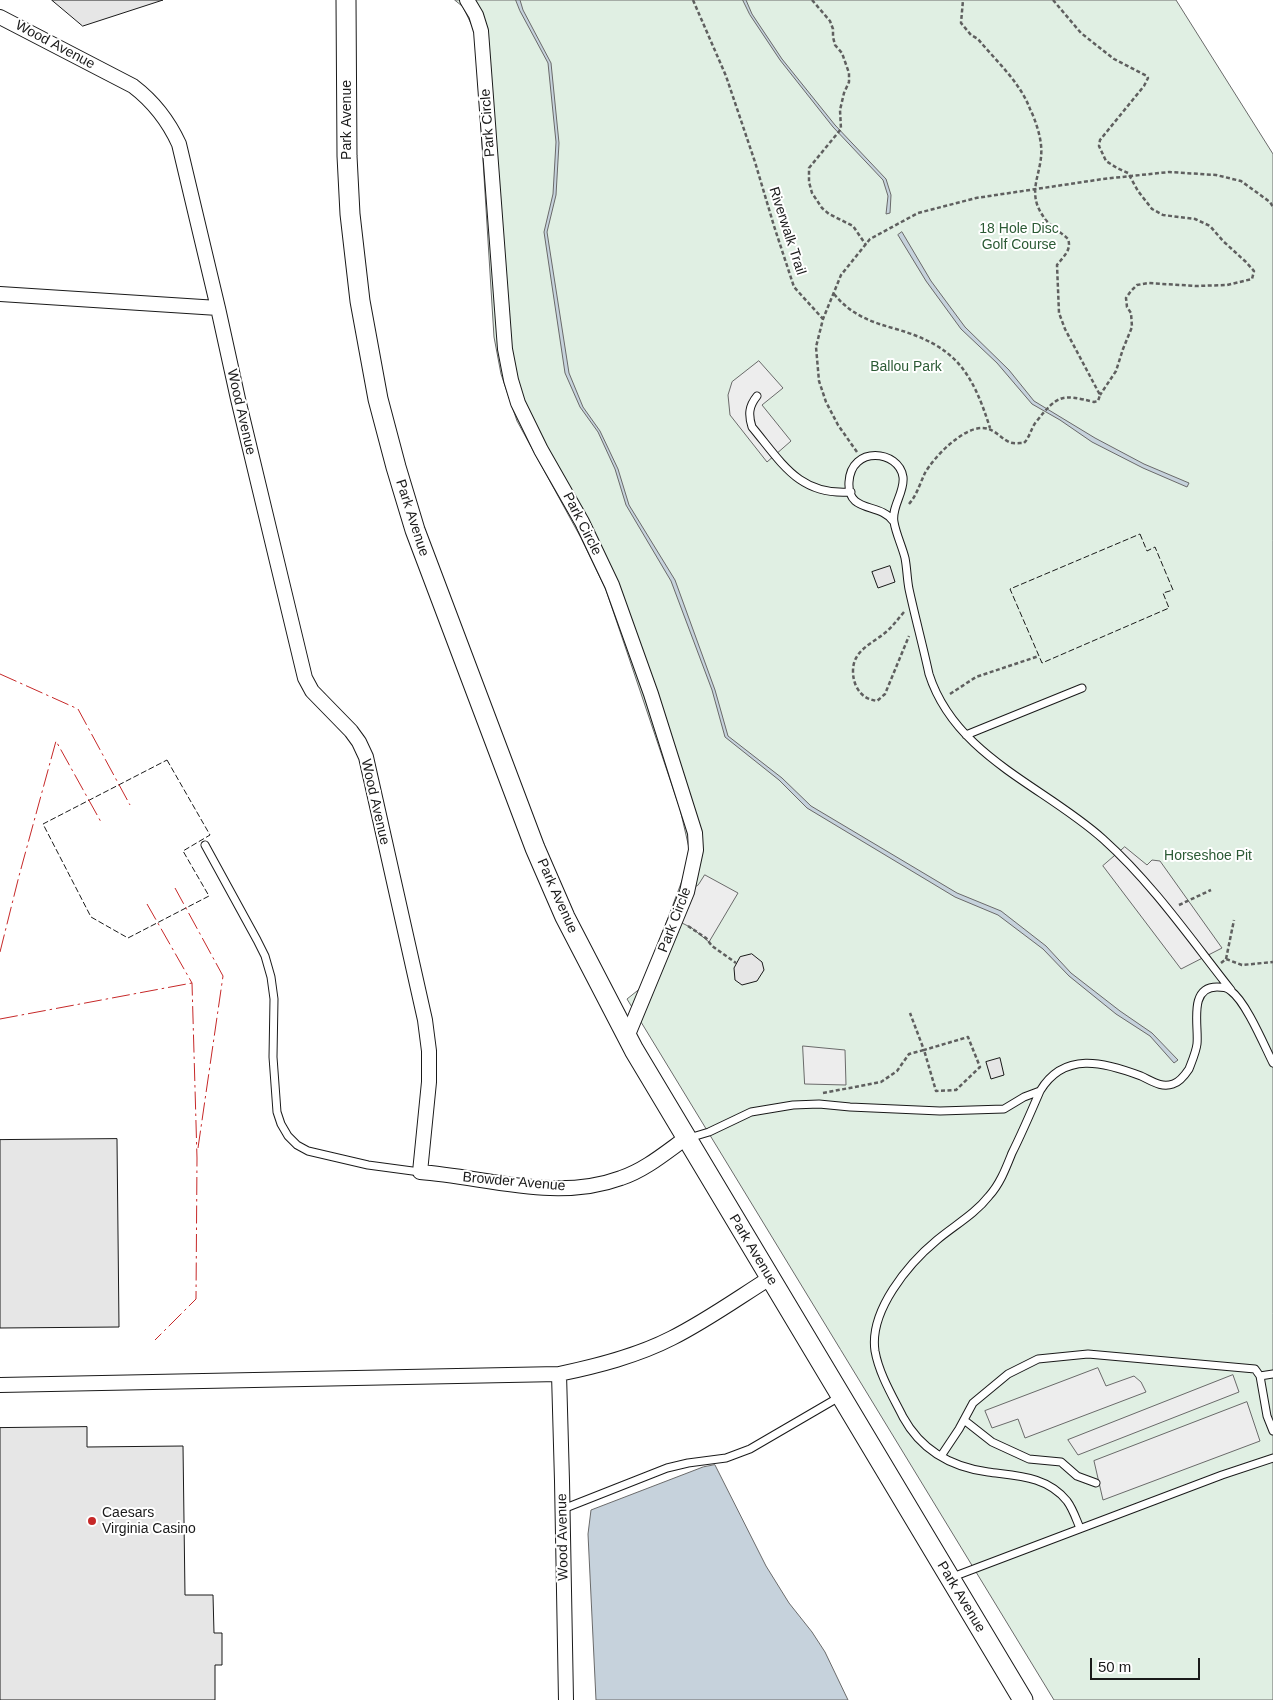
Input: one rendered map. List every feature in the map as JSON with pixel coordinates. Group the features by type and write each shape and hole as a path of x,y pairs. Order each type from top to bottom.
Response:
{"main road":[{"name":"Park Avenue","path":"346,0 347,156 350,214 360,301 368,353 378,399 415,530 535,848 565,917 627,1037 1023,1700"}],"street":[{"name":"Park Circle","path":"466,0 476,15 481,31 505,349 511,380 518,403 541,450 582,522 612,585 651,694 695,833 696,850 687,892 627,1037"},
{"name":"Wood Avenue","path":"0,17 133,86 146,95 171,126 179,144 305,678 312,691 351,731 366,757 425,1020 429,1051 429,1082 420,1172"},
{"path":"0,294 218,308"},
{"name":"Browder Avenue","path":"420,1172 505,1184 579,1188 602,1184 638,1171 686,1138"},
{"path":"0,1385 559,1374 642,1351 672,1338 770,1278"},
{"name":"Wood Avenue","path":"559,1374 566,1700"}],"lane":[{"path":"758,396 750,410 752,427 795,476 808,485 822,491 851,492"},
{"path":"893,520 886,513 878,509 869,509 857,503 851,492 849,486 850,476 855,464 862,458 877,455 894,462 900,469 903,477 903,484 893,520 905,560 912,600 930,674 945,710 966,735 988,756 1080,820 1103,839 1135,872 1242,1002 1273,1063"},
{"path":"966,735 1082,688"},
{"path":"205,845 265,956 271,977 274,999 273,1057 277,1112 288,1136 297,1145 308,1151 368,1165 420,1172"},
{"path":"1080,1528 1066,1500 1042,1482 1027,1477 966,1468 929,1449 917,1438 894,1400 875,1351 874,1336 877,1321 890,1296 912,1265 936,1240 976,1210 990,1196 1000,1180 1046,1080 1067,1066 1079,1063 1102,1064 1124,1070 1164,1086 1180,1081 1186,1074 1193,1059 1197,1043 1197,1004 1200,996 1214,986 1225,987 1232,991"},
{"path":"686,1138 709,1132 751,1112 793,1105 819,1104 940,1111 1004,1109 1040,1091"},
{"path":"941,1456 973,1403 1008,1374 1038,1359 1088,1354 1255,1369 1260,1376 1267,1416 1273,1431"},
{"path":"1260,1376 1273,1374"},
{"path":"563,1508 667,1468 726,1458 750,1449 841,1396"},
{"path":"964,1420 992,1442 1029,1459 1060,1462 1077,1476 1096,1483"},
{"path":"950,1578 1080,1528 1273,1458"}],"path":[{"name":"Riverwalk Trail","path":"693,0 726,76 794,286 823,320"},
{"path":"812,0 830,21 835,45 842,53 849,73 849,82 840,110 841,129 809,168 809,182 812,193 822,208 828,214 853,226 866,244"},
{"path":"963,0 961,23 971,35 978,38 1011,76 1030,107 1041,146 1038,175 1034,190 1036,200 1043,217 1070,243 1068,251 1057,265 1059,313 1065,329 1100,395"},
{"path":"834,294 843,305 867,320 927,339 947,351 961,365 979,395 990,428 1008,441 1024,443 1036,422 1055,402 1064,396 1094,402 1098,401 1116,371 1132,327 1131,313 1127,307 1126,298 1137,285 1148,283 1196,286 1227,285 1252,279 1254,271 1222,241 1210,226 1195,219 1163,215 1152,209 1138,191 1131,176 1106,161 1098,146 1100,140 1144,86 1148,78 1114,58 1081,33 1053,0"},
{"path":"862,458 838,425 826,402 819,381 816,347 823,320 841,275 870,239 918,212 976,198 1168,172 1216,175 1241,181 1270,202 1273,207"},
{"path":"905,508 914,498 934,458 959,437 974,429 990,428"},
{"path":"912,600 895,624 884,634 869,643 857,655 853,668 854,682 860,694 868,699 877,701 885,694 916,618"},
{"path":"940,698 976,677 1039,656"},
{"path":"1169,911 1211,890"},
{"path":"676,920 706,938 712,946 736,963"},
{"path":"1214,968 1226,959 1234,920"},
{"path":"1226,959 1242,965 1273,962"},
{"path":"822,1093 881,1082 897,1071 909,1054 924,1050 968,1036 980,1067 956,1090 936,1092 924,1050 910,1013"}],"green space":[{"name":"Ballou Park","path":"455,0 1176,0 1273,154 1273,1700 1054,1700 627,999 642,987 686,870 689,848 680,809 606,590 581,538 517,421 501,374 494,337 475,32 463,7"}],"shaded area":[{"path":"516,0 520,0 523,10 551,63 559,143 556,195 547,232 569,373 583,407 600,431 618,469 629,505 675,580 715,690 728,736 782,778 811,806 957,893 1001,911 1046,946 1071,973 1152,1033 1178,1060 1174,1063 1150,1036 1116,1014 1069,976 1043,949 998,915 955,897 807,808 779,780 725,737 712,690 671,581 626,505 615,469 598,432 580,407 565,373 544,232 553,194 556,142 548,63"},
{"path":"743,0 746,0 752,14 782,59 835,125 886,179 891,195 890,213 886,214 888,196 883,180 833,127 780,60 750,15"},
{"path":"902,232 931,281 965,327 1009,370 1034,401 1095,438 1144,464 1189,483 1187,487 1143,468 1092,442 1032,404 997,363 961,329 926,281 898,235"},
{"path":"759,361 783,388 762,405 791,441 767,462 730,415 728,395 732,382"},
{"path":"1125,847 1147,865 1152,860 1160,861 1222,948 1181,969 1103,866"},
{"path":"705,875 738,893 709,942 692,928 676,920 687,892 698,885"},
{"path":"803,1046 845,1050 846,1085 805,1084"},
{"path":"1098,1368 1106,1386 1134,1376 1141,1382 1146,1392 1025,1438 1018,1419 992,1428 985,1411"},
{"path":"1233,1375 1239,1392 1078,1455 1068,1440"},
{"path":"1247,1402 1260,1441 1103,1500 1094,1461"},
{"path":"715,1465 766,1566 789,1603 825,1652 848,1700 596,1700 588,1534 591,1510 703,1467"}],"building":[{"path":"52,0 163,0 83,26"},
{"path":"890,566 895,582 878,588 872,572"},
{"path":"752,954 762,962 764,970 757,981 742,985 735,980 734,968 740,957"},
{"path":"1000,1058 1004,1075 991,1079 986,1062"},
{"path":"117,1139 119,1327 0,1328 0,1140"},
{"name":"Caesars Virginia Casino","path":"87,1427 87,1447 183,1446 185,1595 213,1595 214,1633 222,1633 222,1665 215,1665 215,1700 0,1700 0,1428"}],"fence":[{"path":"1140,534 1147,551 1155,547 1173,590 1163,593 1169,608 1042,663 1010,589 1140,534"},
{"path":"167,760 210,835 183,851 209,896 128,938 91,917 43,824 167,760"}],"power":[{"path":"0,674 78,709 130,805"},
{"path":"0,952 56,741 101,822"},
{"path":"175,888 223,976 198,1148"},
{"path":"147,904 192,983 197,1158 196,1299 155,1340"},
{"path":"0,1019 192,983"}],"place":[{"name":"Caesars Virginia Casino","path":"92,1521"}],"park label":[{"name":"18 Hole Disc Golf Course","path":"1019,237"},
{"name":"Horseshoe Pit","path":"1208,856"}]}
